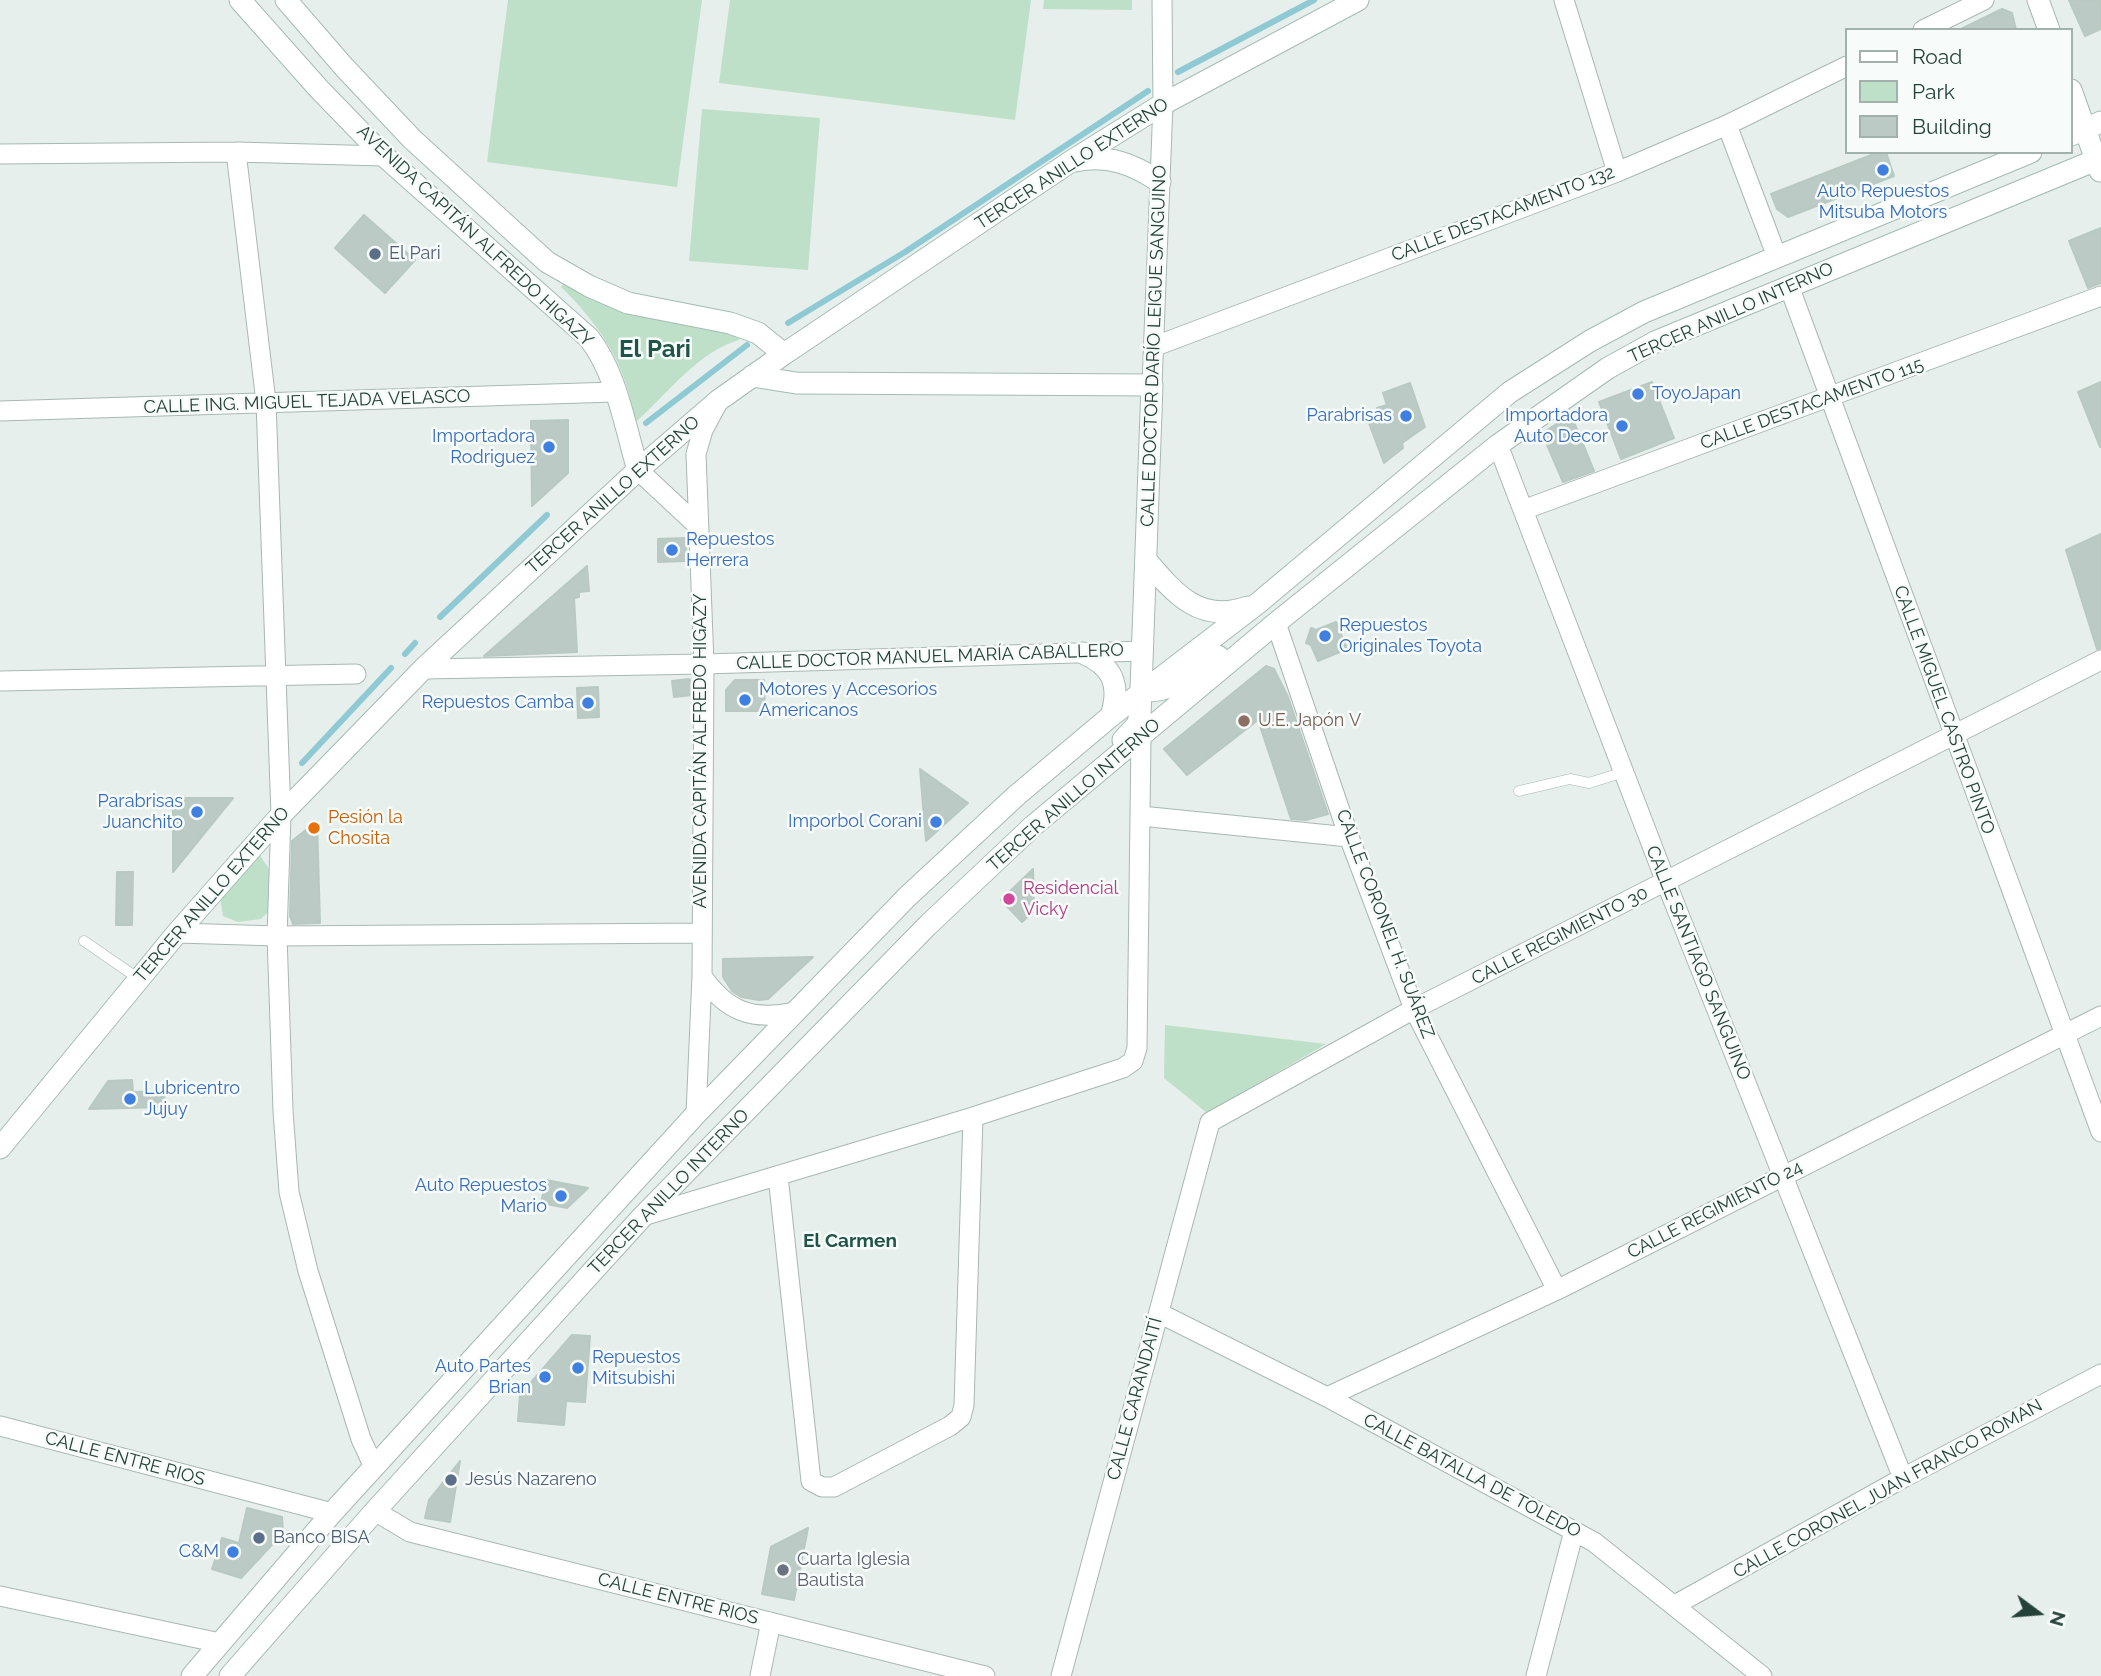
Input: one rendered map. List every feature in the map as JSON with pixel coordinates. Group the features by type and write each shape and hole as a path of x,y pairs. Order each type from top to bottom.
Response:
{"main road":[{"name":"AVENIDA CAPITÁN ALFREDO HIGAZY","path":"240,0 318,89 384,156 589,338 599,351 615,392 638,470"},
{"name":"AVENIDA CAPITÁN ALFREDO HIGAZY","path":"286,0 344,67 412,138 547,262 589,286 628,303 730,323 758,333 783,354"},
{"name":"TERCER ANILLO EXTERNO","path":"0,1148 177,933 281,815 424,669 638,470 719,400 1163,98 1358,0"},
{"path":"2038,0 2048,28"},
{"path":"2073,95 2099,164"},
{"name":"TERCER ANILLO INTERNO","path":"192,1676 332,1513 696,1114 908,896 1017,795 1111,716 1257,604 1510,392 1590,341 1644,312 2026,154"},
{"path":"1070,162 1088,158 1126,162 1160,182"},
{"name":"TERCER ANILLO INTERNO","path":"230,1676 375,1511 643,1216 928,925 1033,826 1276,623 1498,446 1608,368 1655,342 1938,224 2099,164"},
{"path":"1938,224 1950,212 1998,190 2002,184 1999,166"},
{"path":"752,376 796,383 1152,385"},
{"name":"CALLE DOCTOR DARÍO LEIGUE SANGUINO","path":"1074,792 1094,765 1131,734 1140,716 1152,385"},
{"path":"1498,446 1496,428 1499,413 1510,392"},
{"path":"1147,561 1170,588 1188,603 1223,612 1234,612 1257,604"},
{"path":"1142,691 1159,691 1173,686 1271,618 1300,606"},
{"path":"1083,653 1098,659 1109,670 1115,685 1116,701 1111,716"},
{"path":"558,1310 549,1300 549,1294 574,1248"},
{"path":"486,1388 510,1345 506,1334 499,1329"}],"street":[{"name":"CALLE DOCTOR DARÍO LEIGUE SANGUINO","path":"1152,385 1163,98 1162,0"},
{"path":"1564,0 1617,172"},
{"path":"1927,28 1984,0"},
{"name":"CALLE DESTACAMENTO 132","path":"1153,347 1617,172 1727,125 1846,66"},
{"path":"1727,125 1777,257"},
{"path":"0,154 236,152 384,156"},
{"path":"236,152 266,402 281,815 277,936 283,1111 289,1192 308,1271 361,1439 374,1467"},
{"name":"CALLE MIGUEL CASTRO PINTO","path":"1789,286 2101,1132"},
{"name":"CALLE DESTACAMENTO 115","path":"1523,510 2101,296"},
{"name":"CALLE ING. MIGUEL TEJADA VELASCO","path":"0,411 615,392"},
{"name":"AVENIDA CAPITÁN ALFREDO HIGAZY","path":"696,1114 702,976 704,664 696,454 703,430 719,400"},
{"name":"CALLE SANTIAGO SANGUINO","path":"1498,446 1666,882 1903,1478"},
{"path":"638,470 698,526"},
{"name":"CALLE CORONEL H. SUÁREZ","path":"1276,623 1349,837 1414,1009 1557,1290"},
{"name":"CALLE DOCTOR MANUEL MARÍA CABALLERO","path":"424,669 1143,651"},
{"name":"CALLE REGIMIENTO 30","path":"1210,1122 1414,1009 2101,660"},
{"path":"0,681 356,674"},
{"path":"643,1216 973,1117 1123,1069 1133,1060 1137,1048 1141,737"},
{"path":"1140,816 1349,837"},
{"path":"177,933 277,936 702,933"},
{"path":"702,976 715,994 732,1007 752,1015 774,1017 795,1012"},
{"name":"CALLE REGIMIENTO 24","path":"1326,1397 1557,1290 2101,1016"},
{"path":"778,1176 811,1480 822,1487 834,1487 950,1426 961,1417 964,1405 973,1117"},
{"name":"CALLE CARANDAITÍ","path":"1061,1676 1210,1122"},
{"path":"677,1182 682,1196 696,1201"},
{"name":"CALLE BATALLA DE TOLEDO","path":"1158,1313 1326,1397 1594,1542 1762,1676"},
{"name":"CALLE CORONEL JUAN FRANCO ROMAN","path":"1675,1605 1903,1478 2101,1374"},
{"name":"CALLE ENTRE RIOS","path":"0,1426 332,1513"},
{"name":"CALLE ENTRE RIOS","path":"375,1511 410,1532 985,1676"},
{"path":"1536,1676 1574,1531"},
{"path":"0,1596 220,1643"},
{"path":"760,1676 771,1622"}],"lane":[{"path":"1519,791 1570,779 1589,783 1624,772"},
{"path":"84,941 139,979"}],"green space":[{"path":"508,0 702,0 677,187 487,162"},
{"path":"730,0 1031,0 1015,120 719,83"},
{"path":"1044,0 1132,0 1132,10 1043,9"},
{"path":"702,109 820,118 808,270 689,261"},
{"path":"565,281 593,299 621,311 740,335 739,340 710,354 697,364 637,421 634,419 618,363 599,331 561,287"},
{"path":"259,854 271,872 271,909 261,919 238,922 223,916 220,897"},
{"path":"1165,1025 1326,1044 1207,1113 1164,1078"}],"building":[{"path":"2069,0 2101,0 2101,29 2085,36"},
{"path":"2002,9 2012,13 2016,28 1963,28"},
{"path":"1874,154 1887,154 1894,176 1788,217 1777,209 1771,194"},
{"name":"El Pari","path":"364,215 415,260 385,293 335,248"},
{"path":"2101,228 2101,283 2088,288 2069,241"},
{"path":"1652,382 1674,438 1621,459 1599,402"},
{"path":"2101,382 2101,447 2100,447 2078,392"},
{"path":"1410,383 1425,427 1402,443 1403,448 1384,463 1367,418 1379,413 1377,408 1387,405 1383,393"},
{"path":"1571,415 1594,471 1563,482 1542,433"},
{"name":"Importadora Rodriguez","path":"568,420 568,473 532,506 531,421"},
{"path":"2101,534 2101,648 2097,649 2066,550"},
{"name":"Repuestos Herrera","path":"686,538 686,561 658,562 658,539"},
{"path":"587,566 589,591 579,592 579,597 574,598 577,652 484,656"},
{"name":"Repuestos Originales Toyota","path":"1336,622 1347,649 1318,661 1311,645 1306,643 1311,628 1316,630"},
{"path":"1266,666 1274,669 1288,697 1328,814 1306,820 1291,819 1258,720 1187,775 1164,749"},
{"path":"689,679 692,682 692,695 674,697 672,681"},
{"name":"Motores y Accesorios Americanos","path":"735,680 764,680 765,711 726,711 726,690"},
{"name":"Repuestos Camba","path":"598,687 599,717 578,718 577,688"},
{"name":"Imporbol Corani","path":"920,769 968,803 926,841"},
{"path":"173,798 233,798 173,872"},
{"path":"317,821 320,923 293,924 290,916 292,841"},
{"path":"1033,869 1034,911 1022,922 1001,900"},
{"path":"117,872 133,872 132,925 116,925"},
{"path":"813,957 768,999 741,997 732,991 723,977 723,959"},
{"name":"Lubricentro Jujuy","path":"132,1080 133,1092 164,1091 165,1107 89,1109 108,1081"},
{"name":"Auto Repuestos Mario","path":"546,1180 588,1188 567,1208 541,1203"},
{"path":"572,1335 590,1336 585,1402 566,1401 564,1425 518,1421 520,1395"},
{"name":"Jesús Nazareno","path":"460,1461 450,1522 425,1518 429,1500"},
{"path":"247,1508 282,1517 283,1533 241,1578 212,1569 222,1538 239,1543"},
{"name":"Cuarta Iglesia Bautista","path":"808,1528 794,1600 762,1594 771,1547"}],"waterway":[{"path":"1178,72 1314,0"},
{"path":"788,323 905,252 1148,91"},
{"path":"646,423 747,345"},
{"path":"440,617 547,515"},
{"path":"405,654 415,643"},
{"path":"302,763 391,668"}],"place":[{"name":"Auto Repuestos Mitsuba Motors","path":"1883,170"},
{"name":"El Pari","path":"375,254"},
{"name":"ToyoJapan","path":"1638,394"},
{"name":"Parabrisas","path":"1406,416"},
{"name":"Importadora Auto Decor","path":"1622,426"},
{"name":"Importadora Rodriguez","path":"549,447"},
{"name":"Repuestos Herrera","path":"672,550"},
{"name":"Repuestos Originales Toyota","path":"1325,636"},
{"name":"Motores y Accesorios Americanos","path":"745,700"},
{"name":"Repuestos Camba","path":"588,703"},
{"name":"U.E. Japón V","path":"1244,721"},
{"name":"Parabrisas Juanchito","path":"197,812"},
{"name":"Imporbol Corani","path":"936,822"},
{"name":"Pesión la Chosita","path":"314,828"},
{"name":"Residencial Vicky","path":"1009,899"},
{"name":"Lubricentro Jujuy","path":"130,1099"},
{"name":"Auto Repuestos Mario","path":"561,1196"},
{"name":"Repuestos Mitsubishi","path":"578,1368"},
{"name":"Auto Partes Brian","path":"545,1377"},
{"name":"Jesús Nazareno","path":"451,1480"},
{"name":"Banco BISA","path":"259,1538"},
{"name":"C&M","path":"233,1552"},
{"name":"Cuarta Iglesia Bautista","path":"783,1570"}],"district":[{"name":"El Pari","path":"655,350"},
{"name":"El Carmen","path":"850,1241"}]}
